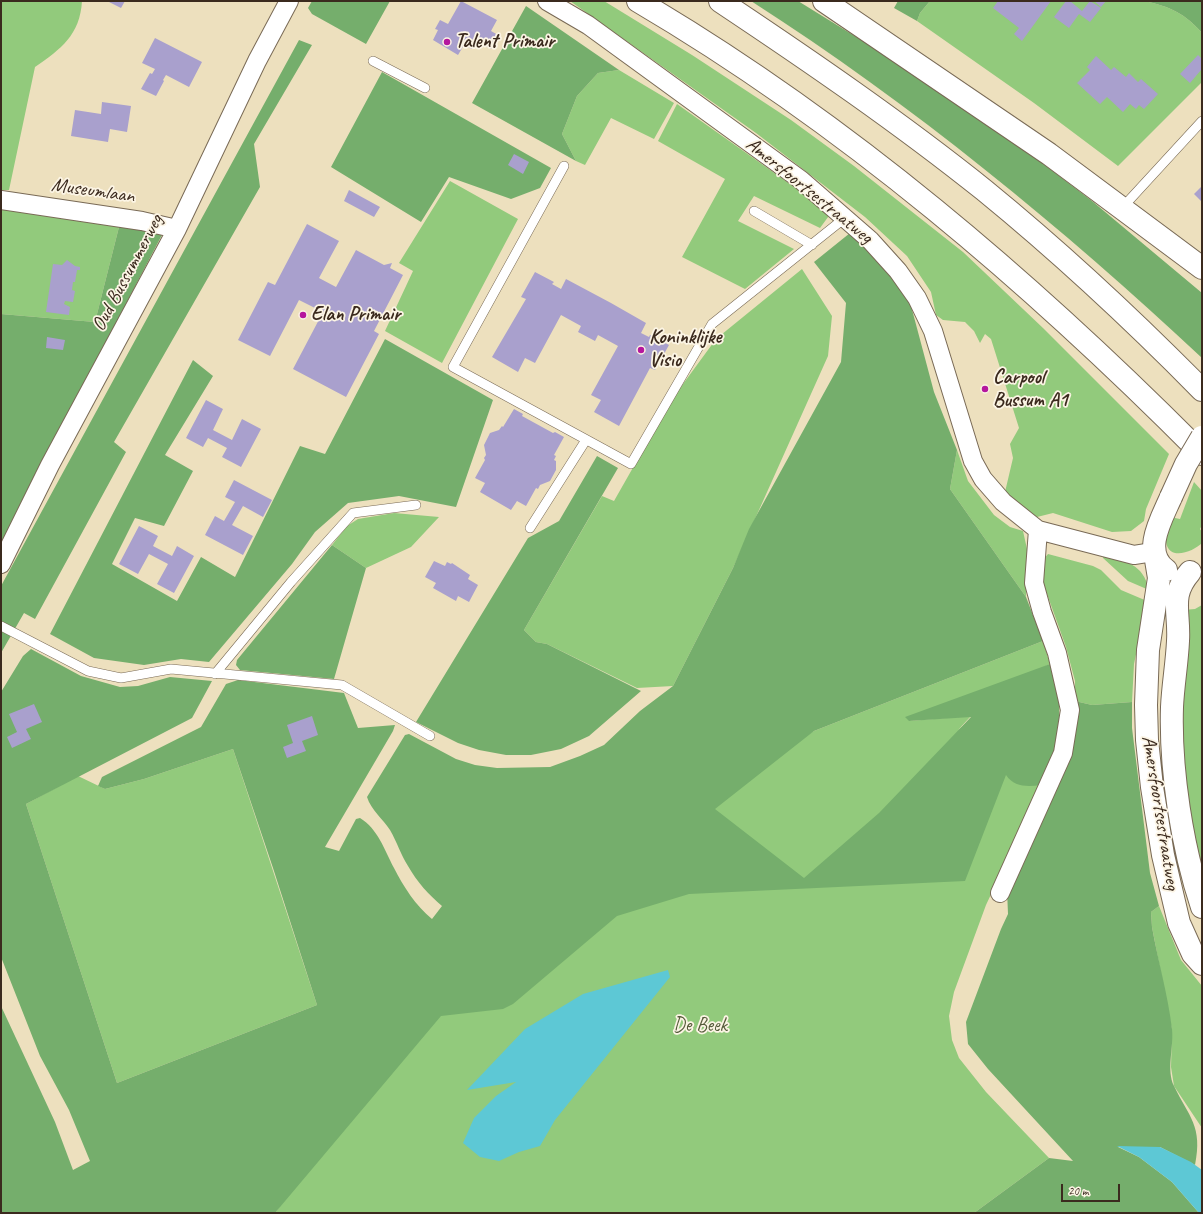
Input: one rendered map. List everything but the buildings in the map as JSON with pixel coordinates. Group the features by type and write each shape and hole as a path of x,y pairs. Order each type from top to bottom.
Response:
{"main road":[{"path":"638,1 679,25 767,84 855,147 921,198 984,250 1082,337 1202,454"},
{"path":"720,1 833,77 984,190 1109,299 1202,390"},
{"path":"824,1 1049,154 1202,268"},
{"path":"1196,567 1182,574 1170,572 1164,569 1155,556 1155,538 1186,464 1202,437"},
{"name":"Amersfoortsestraatweg","path":"1155,556 1159,578 1148,650 1146,705 1147,740 1163,855 1179,923 1194,954 1202,964"},
{"name":"Amersfoortsestraatweg","path":"1196,567 1181,585 1176,601 1178,639 1172,707 1175,772 1183,829 1202,907"}],"street":[{"name":"Oud Bussummerweg","path":"1,564 50,465 177,229 257,60 289,1"},
{"name":"Amersfoortsestraatweg","path":"546,1 600,34 802,180 846,217 870,240 898,271 917,298 933,331 973,460 983,479 1003,502 1038,530 1134,555 1155,556"},
{"name":"Museumlaan","path":"1,200 142,221 177,229"},
{"path":"1000,893 1063,753 1070,710 1057,653 1042,612 1034,583 1038,530"}],"lane":[{"path":"373,61 424,88"},
{"path":"1122,208 1202,121"},
{"path":"564,166 453,367 631,464 712,324 846,217"},
{"path":"754,211 812,245"},
{"path":"530,528 586,440"},
{"path":"215,674 291,582 353,513 416,505"},
{"path":"1,626 88,671 120,678 171,669 342,685 430,736"}],"green space":[{"path":"1,1 82,1 77,23 68,40 53,54 35,67 9,190 1,190"},
{"path":"312,1 390,1 366,44 312,14 308,8"},
{"path":"570,1 604,1 692,55 791,120 854,166 963,252 1043,328 1169,454 1146,509 1144,521 1131,531 1112,532 1053,513 1037,517 1005,492 1013,458 1010,444 1019,428 991,339 985,334 980,343 974,331 965,322 943,320 936,315 931,292 907,256 865,217 756,133"},
{"path":"751,1 798,1 947,93 1092,201 1202,293 1202,358 1149,309 985,169 870,82"},
{"path":"898,1 930,1 920,13 917,21 894,8"},
{"path":"930,1 1144,1 1161,5 1183,16 1196,26 1202,33 1202,82 1118,166 1034,103 917,21 920,13"},
{"path":"1144,1 1202,1 1202,33 1190,21 1169,8"},
{"path":"526,6 619,70 598,73 577,96 562,134 576,161 472,103"},
{"path":"299,40 312,45 254,144 260,187 114,442 126,452 35,619 24,613 1,653 1,586"},
{"path":"619,70 674,103 654,139 611,118 585,165 576,161 562,134 577,96 598,73"},
{"path":"382,72 551,168 540,188 511,199 449,177 421,222 331,167"},
{"path":"677,104 831,213 820,228 754,196 738,221 794,249 745,289 682,257 725,179 658,141"},
{"path":"450,181 518,219 442,363 385,331 413,271 399,263"},
{"path":"1,209 120,223 95,322 1,314"},
{"path":"120,223 164,231 1,543 1,314 95,322"},
{"path":"850,233 876,255 910,302 934,392 957,450 950,489 1026,597 1043,641 814,731 715,809 804,878 879,813 971,717 909,721 905,717 1050,664 1059,703 1060,737 1041,785 1031,786 1017,784 1006,775 965,881 689,894 617,916 513,1004 503,1009 441,1016 275,1213 1,1213 1,1006 55,1122 73,1170 90,1161 69,1110 40,1056 1,957 1,692 23,656 31,649 81,676 120,687 138,686 170,677 212,681 192,718 26,804 117,1083 317,1005 233,749 144,779 105,789 98,786 102,777 201,727 226,684 238,680 344,693 358,728 395,725 393,731 325,847 339,851 356,819 360,818 372,828 376,834 406,889 415,902 432,919 442,906 419,883 406,862 390,830 374,810 367,797 405,735 409,734 456,759 475,765 497,768 550,767 604,745 640,711 673,686 733,568 749,529 841,362 846,303 814,262"},
{"path":"802,269 832,316 828,356 733,568 673,686 637,688 547,644 536,642 524,630 602,496 614,501 672,399 716,339"},
{"path":"385,339 493,400 456,507 399,496 348,503 315,532 292,564 209,662 181,659 144,665 94,658 50,634 193,360 213,376 165,455 193,471 164,526 135,518 112,564 177,601 201,557 235,577 300,446 325,454"},
{"path":"957,450 968,481 994,515 1010,527 1023,531 1027,549 1026,597 950,489"},
{"path":"597,456 618,468 524,630 536,642 547,644 641,691 589,736 561,749 531,755 506,755 479,750 458,743 416,722 528,538 559,521"},
{"path":"1194,482 1202,491 1202,525 1200,529 1202,532 1202,543 1193,549 1182,553 1172,552 1168,548 1166,542 1166,530 1170,517 1180,519"},
{"path":"394,513 439,517 411,547 366,568 332,545 347,526 358,519"},
{"path":"332,545 366,568 334,679 240,670 236,665 237,660"},
{"path":"1048,554 1093,566 1101,570 1121,590 1147,601 1134,664 1132,702 1092,705 1075,701 1075,681 1066,647 1042,580 1043,560"},
{"path":"1103,555 1126,562 1138,569 1143,574 1149,590 1128,581 1103,558"},
{"path":"1202,605 1202,873 1184,780 1181,727 1183,610 1195,609"},
{"name":"De Beek","path":"1043,641 1050,664 1044,667 1054,748 1030,811 986,905 954,992 949,1016 952,1040 959,1058 986,1092 1049,1158 974,1213 275,1213 404,1037 805,736 814,731","holes":["1025,674 958,730 971,716 909,721"]},
{"path":"1075,701 1092,705 1132,702 1132,728 1150,873 1159,906 1151,912 1152,927 1172,1029 1170,1066 1172,1080 1193,1122 1197,1141 1195,1165 1160,1147 1118,1147 1139,1157 1172,1182 1199,1213 974,1213 1049,1158 1073,1161 988,1069 968,1044 966,1022 1008,914 1007,890"},
{"path":"233,749 317,1005 117,1083 26,804 78,776 105,789 144,779"},
{"path":"1159,906 1181,960 1202,986 1202,1128 1174,1086 1171,1067 1172,1030 1152,927 1151,912"}],"water":[{"path":"668,970 670,977 555,1120 540,1146 519,1152 499,1161 480,1157 463,1143 474,1118 496,1096 516,1082 467,1090 525,1029 583,994"},
{"path":"1117,1146 1160,1147 1191,1162 1202,1170 1202,1213 1199,1213 1172,1182 1139,1157"}],"place":[{"name":"Talent Primair","path":"447,42"},
{"name":"Elan Primair","path":"303,315"},
{"name":"Koninklijke Visio","path":"641,350"},
{"name":"Carpool Bussum A1","path":"985,389"}]}
